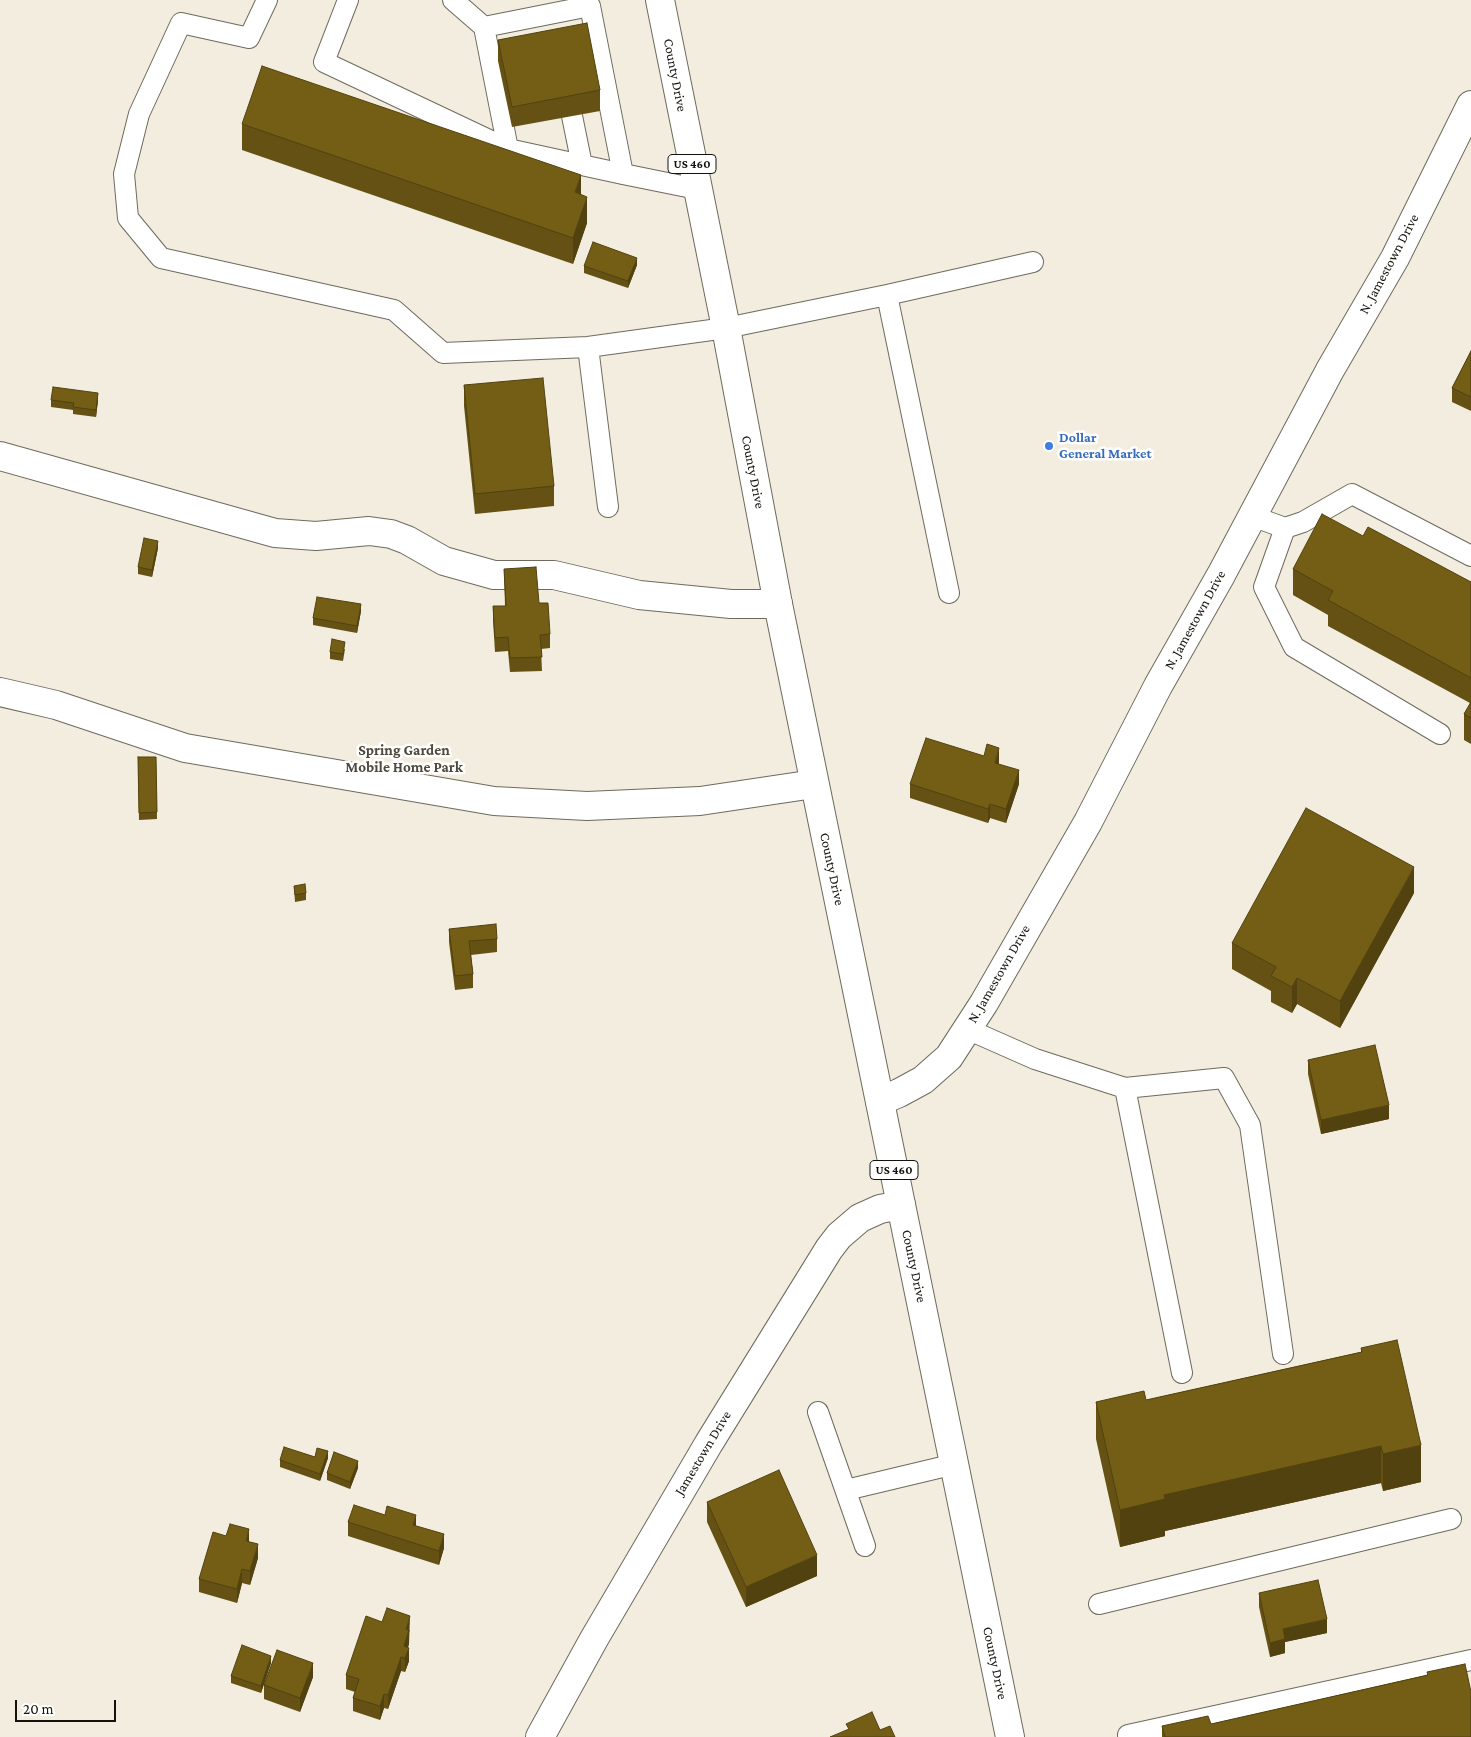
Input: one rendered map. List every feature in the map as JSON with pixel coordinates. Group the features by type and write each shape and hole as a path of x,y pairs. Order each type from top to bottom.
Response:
{"main road":[{"name":"County Drive","path":"660,0 726,328 814,784 1010,1737"},
{"name":"N. Jamestown Drive","path":"880,1101 899,1094 923,1080 949,1056 984,1002 1088,822 1158,686 1330,370 1395,258 1471,105"},
{"path":"0,456 274,533 316,536 369,531 392,534 407,540 444,561 494,575 554,575 639,595 732,604 778,604"},
{"path":"0,692 56,705 185,748 494,801 587,806 700,801 814,784"},
{"name":"Jamestown Drive","path":"540,1737 594,1639 708,1443 829,1249 839,1236 860,1218 880,1209 901,1205"}],"lane":[{"path":"267,0 249,38 181,22 139,114 124,174 128,218 161,258 394,310 443,354 588,347 726,328 887,295 1033,262"},
{"path":"348,0 324,62 508,148 697,189"},
{"path":"453,0 484,27 508,148"},
{"path":"484,27 590,6 623,174"},
{"path":"572,116 582,165"},
{"path":"887,295 949,593"},
{"path":"588,347 608,507"},
{"path":"1252,516 1286,528 1303,522 1352,494 1471,556"},
{"path":"1286,528 1264,587 1294,647 1440,734"},
{"path":"967,1029 1035,1059 1125,1088 1224,1078 1250,1125 1282,1354"},
{"path":"1125,1088 1182,1373"},
{"path":"818,1412 865,1546"},
{"path":"846,1490 955,1464"},
{"path":"1100,1604 1450,1520"},
{"path":"1128,1735 1471,1660"}],"building":[{"path":"587,23 600,90 512,107 498,40"},
{"path":"262,66 581,175 575,192 587,197 573,238 242,124"},
{"path":"593,242 637,258 628,281 584,266"},
{"path":"1471,351 1471,397 1452,388"},
{"path":"543,378 554,486 475,494 464,385"},
{"path":"53,387 98,393 96,410 73,407 74,403 51,400"},
{"path":"1322,514 1363,536 1368,527 1471,582 1471,678 1328,600 1333,591 1293,569"},
{"path":"144,538 158,541 152,570 138,567"},
{"path":"536,567 539,603 548,603 550,634 540,635 542,657 510,658 508,637 495,638 493,606 506,606 504,569"},
{"path":"317,597 361,604 357,626 313,618"},
{"path":"332,639 345,642 343,654 330,652"},
{"path":"1471,702 1471,718 1464,714"},
{"path":"926,738 984,756 987,744 999,748 995,763 1019,770 1006,809 990,804 988,809 910,784"},
{"path":"138,757 156,757 157,812 139,813"},
{"path":"1306,808 1414,867 1340,1001 1297,978 1292,987 1271,976 1276,967 1232,943"},
{"path":"305,884 306,893 295,895 294,886"},
{"path":"496,924 497,939 469,941 473,974 455,976 449,929"},
{"path":"1375,1045 1389,1105 1321,1120 1308,1060"},
{"path":"1397,1340 1421,1445 1383,1454 1381,1446 1164,1495 1165,1499 1120,1510 1096,1402 1144,1391 1146,1400 1362,1352 1361,1348"},
{"path":"284,1447 315,1457 317,1448 328,1451 320,1474 280,1460"},
{"path":"334,1452 358,1461 350,1482 327,1473"},
{"path":"779,1470 817,1555 746,1587 707,1502"},
{"path":"354,1505 385,1515 387,1506 416,1515 413,1525 444,1534 439,1551 348,1522"},
{"path":"230,1524 249,1529 246,1541 258,1544 250,1571 242,1569 237,1589 199,1579 213,1532 226,1536"},
{"path":"1318,1580 1327,1619 1283,1629 1285,1639 1270,1643 1259,1593"},
{"path":"387,1608 410,1616 406,1629 409,1630 404,1646 409,1648 405,1658 401,1657 388,1695 384,1694 380,1706 353,1698 359,1679 346,1675 366,1616 382,1622"},
{"path":"242,1645 271,1656 261,1686 231,1676"},
{"path":"277,1650 313,1663 300,1698 264,1685"},
{"path":"1465,1664 1471,1692 1471,1737 1165,1737 1162,1726 1208,1716 1211,1724 1428,1675 1427,1672"},
{"path":"872,1712 880,1730 890,1726 895,1737 830,1737 849,1729 846,1724"}],"place":[{"name":"Dollar General Market","path":"1049,446"}],"district":[{"name":"Spring Garden Mobile Home Park","path":"404,758"}]}
